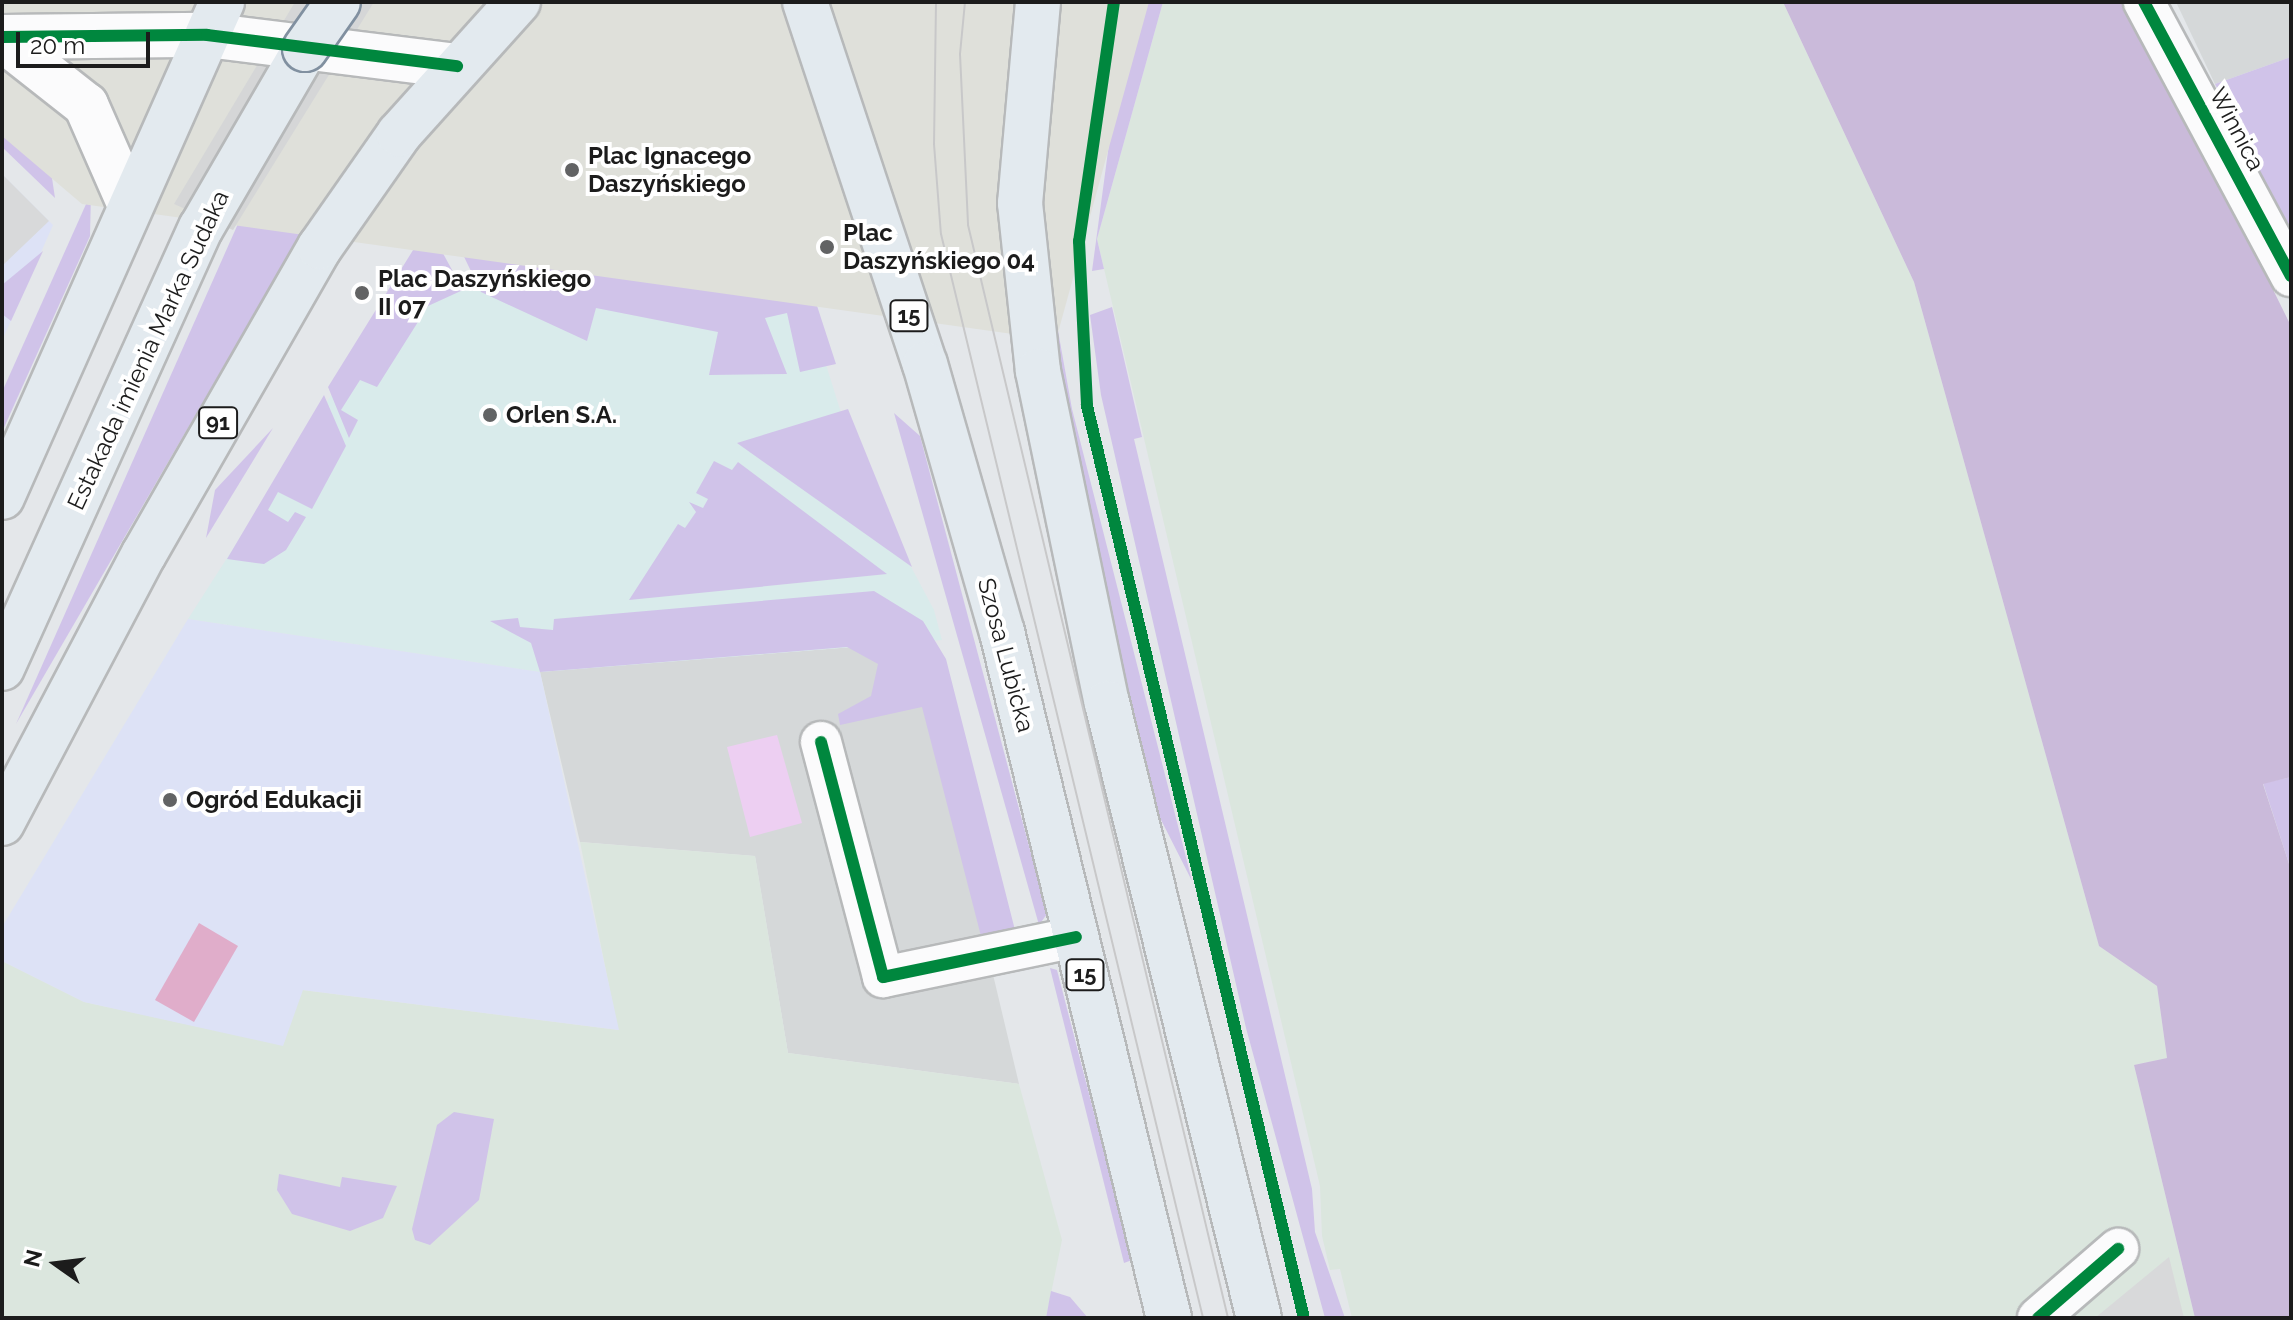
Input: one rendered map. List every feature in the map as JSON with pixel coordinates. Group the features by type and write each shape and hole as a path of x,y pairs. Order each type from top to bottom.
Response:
{"main road":[{"name":"Estakada imienia Marka Sudaka","path":"2,668 201,228 338,2"},
{"name":"91","path":"2,823 144,554 313,259 399,134 457,66 518,2"},
{"name":"Szosa Lubicka","path":"805,2 929,379 1002,632 1169,1318"},
{"path":"1038,2 1020,203 1038,371 1107,703 1259,1318"},
{"path":"2,497 215,18"}],"street":[{"name":"Winnica","path":"2144,2 2291,276"},
{"path":"2,38 215,18 457,66"},
{"path":"2,38 86,105 130,205"},
{"path":"821,742 883,977 1076,937"},
{"path":"2038,1318 2118,1249"}],"shaded area":[{"name":"Plac Ignacego Daszyńskiego","path":"2,2 1149,2 1056,340 82,204 2,136"},
{"path":"1128,2 1163,2 1097,239 1104,269 1092,271"},
{"path":"1163,2 1783,2 1914,282 2099,946 2157,986 2167,1058 2134,1065 2195,1318 1352,1318 1340,1269 1330,1270 1322,1236 1320,1186 1097,239"},
{"path":"1783,2 2131,2 2291,326 2291,777 2263,784 2291,870 2291,1318 2195,1318 2134,1065 2167,1058 2157,986 2099,946 1914,282"},
{"path":"2176,2 2291,2 2291,57 2215,84"},
{"path":"733,48 836,364 800,372 787,313 765,318 787,374 709,375 718,332 596,308 587,341 481,292 442,211"},
{"path":"2291,57 2291,239 2215,84"},
{"path":"2,111 49,158 55,198 2,147"},
{"path":"347,154 16,724 245,208"},
{"path":"2,174 53,225 2,341"},
{"path":"2,174 49,221 2,266"},
{"path":"91,193 90,236 2,432 2,392"},
{"path":"428,226 463,290 428,306 377,387 360,380 341,410 358,420 349,438 328,387"},
{"path":"43,251 11,321 2,314 2,285"},
{"path":"448,280 802,288 858,467 934,610 942,640 540,672 188,619 355,358"},
{"path":"1112,307 1142,437 1134,439 1312,1189 1315,1232 1345,1318 1325,1318 1246,1028 1101,395 1090,315"},
{"path":"1057,325 1072,409 1192,881 1153,804 1063,410"},
{"path":"324,395 346,446 312,509 278,492 268,510 288,522 295,512 306,517 286,550 264,564 227,559"},
{"path":"848,409 912,567 737,443"},
{"path":"894,413 920,436 1047,914 1039,925"},
{"path":"273,428 206,538 215,490"},
{"path":"714,461 732,470 738,462 887,574 629,600 678,524 685,528 696,512 689,502 703,508 708,499 696,493"},
{"path":"874,591 923,621 946,659 1016,934 982,940 922,707 840,725 838,714 871,696 878,664 847,647 540,672 531,643 490,621 518,618 520,627 553,630 554,619"},
{"path":"188,619 540,672 619,1030 303,990 283,1046 84,1002 2,961 2,927"},
{"path":"914,642 1019,1084 788,1053 755,856 580,842 540,672"},
{"path":"777,735 802,823 750,837 727,747"},
{"path":"2291,777 2291,870 2263,783"},
{"path":"580,842 755,856 788,1053 1019,1084 1062,1240 1046,1318 2,1318 2,961 84,1002 283,1045 302,990 618,1030"},
{"path":"199,923 238,946 194,1022 155,1000"},
{"path":"1050,968 1057,970 1132,1260 1124,1263"},
{"path":"454,1112 494,1119 479,1200 430,1245 415,1240 412,1229 437,1125"},
{"path":"279,1174 340,1187 342,1177 397,1186 383,1218 350,1231 292,1214 277,1190"},
{"path":"2169,1257 2184,1318 2095,1318"},
{"path":"1051,1291 1070,1297 1088,1318 1046,1318"}],"pier":[{"path":"295,2 374,2 233,230 174,204"}],"tram line":[{"path":"936,2 934,144 941,234 1203,1318"},
{"path":"965,2 960,54 968,225 1228,1318"}],"cycle path":[{"path":"1114,2 1079,241 1087,406 1304,1318"},
{"path":"2144,2 2291,276"},
{"path":"2,37 207,35 457,66"},
{"path":"821,742 883,977 1076,937"},
{"path":"2038,1318 2118,1249"}],"place":[{"name":"Plac Ignacego Daszyńskiego","path":"572,170"},
{"name":"Plac Daszyńskiego 04","path":"827,247"},
{"name":"Plac Daszyńskiego II 07","path":"362,293"},
{"name":"Orlen S.A.","path":"490,415"},
{"name":"Ogród Edukacji","path":"170,800"}]}
